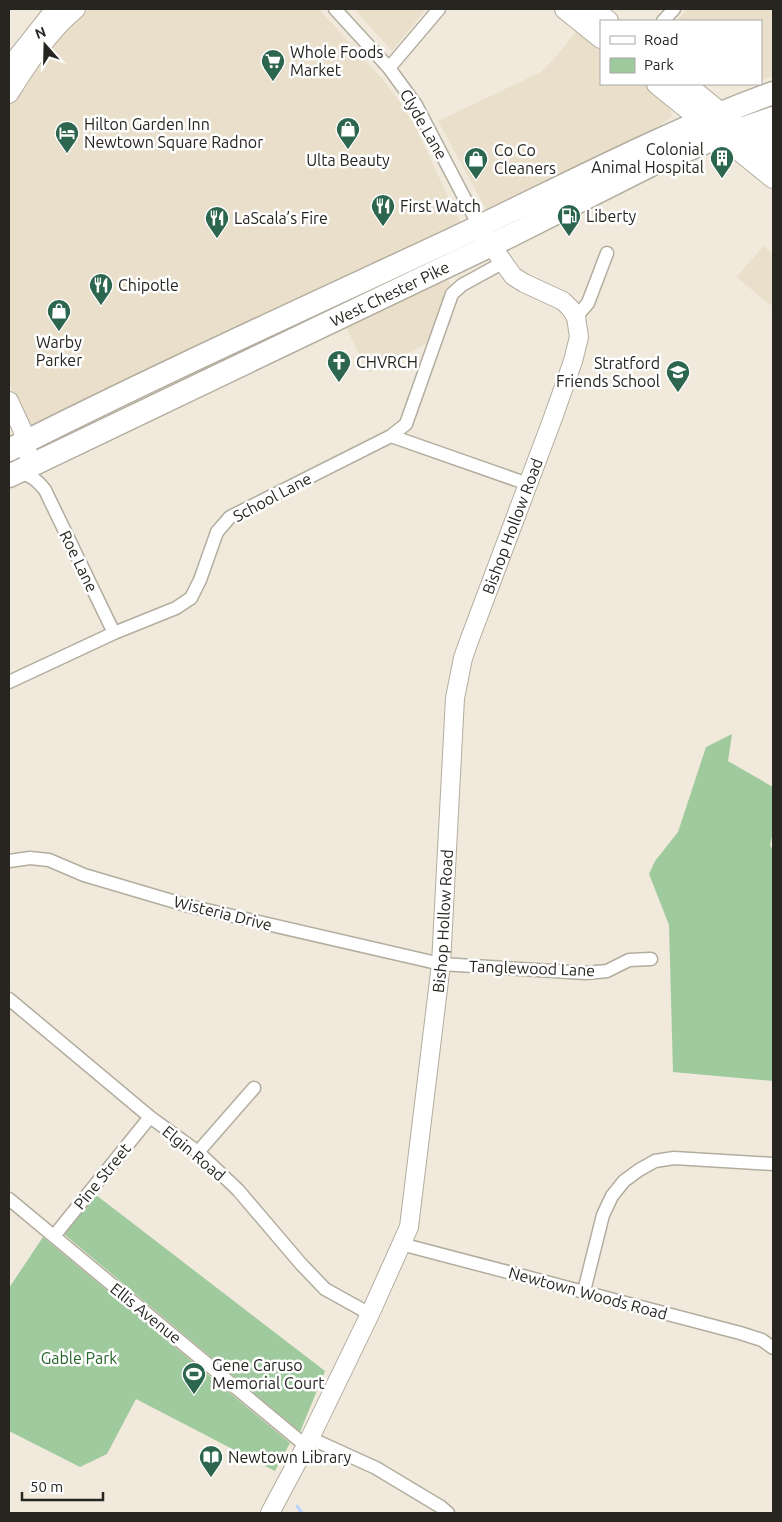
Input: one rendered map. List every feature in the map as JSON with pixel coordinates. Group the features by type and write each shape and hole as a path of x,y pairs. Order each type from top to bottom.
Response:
{"highway":[{"name":"West Chester Pike","path":"17,445 276,321 712,117 773,93"},
{"name":"West Chester Pike","path":"18,472 497,254 602,191 654,164 731,132 773,118"},
{"path":"773,133 773,147"}],"main road":[{"path":"565,9 600,37"},
{"path":"592,9 607,20"},
{"path":"659,85 712,117 731,132 773,178"},
{"path":"686,85 712,117"},
{"path":"731,132 773,155"}],"street":[{"path":"9,65 55,9"},
{"path":"9,94 33,56 76,9"},
{"name":"Clyde Lane","path":"335,9 403,86 428,124 479,226"},
{"path":"389,68 439,9"},
{"path":"664,20 674,9"},
{"path":"479,226 513,276 563,301 576,316 588,304 607,253"},
{"name":"School Lane","path":"9,682 114,633 176,608 191,598 200,580 216,532 230,518 391,436 406,424 452,294 497,254"},
{"name":"Bishop Hollow Road","path":"270,1513 308,1442 410,1227 440,964 454,717 458,684 469,640 574,361 579,337 576,316"},
{"path":"9,401 22,428 17,445 18,472"},
{"path":"391,436 528,484"},
{"path":"45,490 45,474 52,456"},
{"name":"Roe Lane","path":"18,472 34,478 45,490 114,633"},
{"name":"Wisteria Drive","path":"9,862 30,858 49,860 84,875 189,906 440,964"},
{"name":"Tanglewood Lane","path":"440,964 586,974 607,970 629,960 651,959"},
{"name":"Elgin Road","path":"9,1000 150,1117 198,1152 238,1190 300,1264 325,1289 370,1314"},
{"path":"198,1152 254,1088"},
{"name":"Pine Street","path":"54,1236 150,1117"},
{"path":"584,1291 604,1215 612,1196 624,1182 639,1170 655,1161 674,1158 773,1164"},
{"name":"Ellis Avenue","path":"9,1199 308,1442 376,1468 448,1513"},
{"name":"Newtown Woods Road","path":"401,1244 740,1333 762,1340 773,1348"}],"shaded area":[{"path":"86,9 319,9 384,81 400,102 415,126 461,224 38,427 29,425 9,383 9,105 29,71 69,23"},
{"path":"354,9 426,9 392,51"},
{"path":"687,9 773,9 773,76 762,81 762,20 678,20"},
{"path":"579,28 600,45 600,85 648,85 669,106 672,116 639,142 488,213 438,121 541,72"},
{"path":"764,246 773,254 773,307 736,277"},
{"path":"446,276 451,286 426,344 368,373 345,325"}],"green space":[{"path":"732,734 728,761 773,787 773,832 770,845 773,850 773,1081 673,1072 669,925 649,874 655,861 678,832 706,747"},
{"path":"96,1195 325,1371 300,1432 64,1234"},
{"name":"Gable Park","path":"43,1237 290,1443 275,1471 136,1399 107,1454 80,1467 9,1431 9,1288"}],"waterway":[{"path":"297,1506 302,1513"}],"place":[{"name":"Whole Foods Market","path":"273,82"},
{"name":"Ulta Beauty","path":"348,150"},
{"name":"Hilton Garden Inn Newtown Square Radnor","path":"67,154"},
{"name":"Colonial Animal Hospital","path":"722,179"},
{"name":"Co Co Cleaners","path":"476,180"},
{"name":"First Watch","path":"383,227"},
{"name":"Liberty","path":"569,237"},
{"name":"LaScala’s Fire","path":"217,239"},
{"name":"Chipotle","path":"101,306"},
{"name":"Warby Parker","path":"59,332"},
{"name":"CHVRCH","path":"339,383"},
{"name":"Stratford Friends School","path":"678,393"},
{"name":"Gene Caruso Memorial Court","path":"194,1395"},
{"name":"Newtown Library","path":"211,1478"}]}
